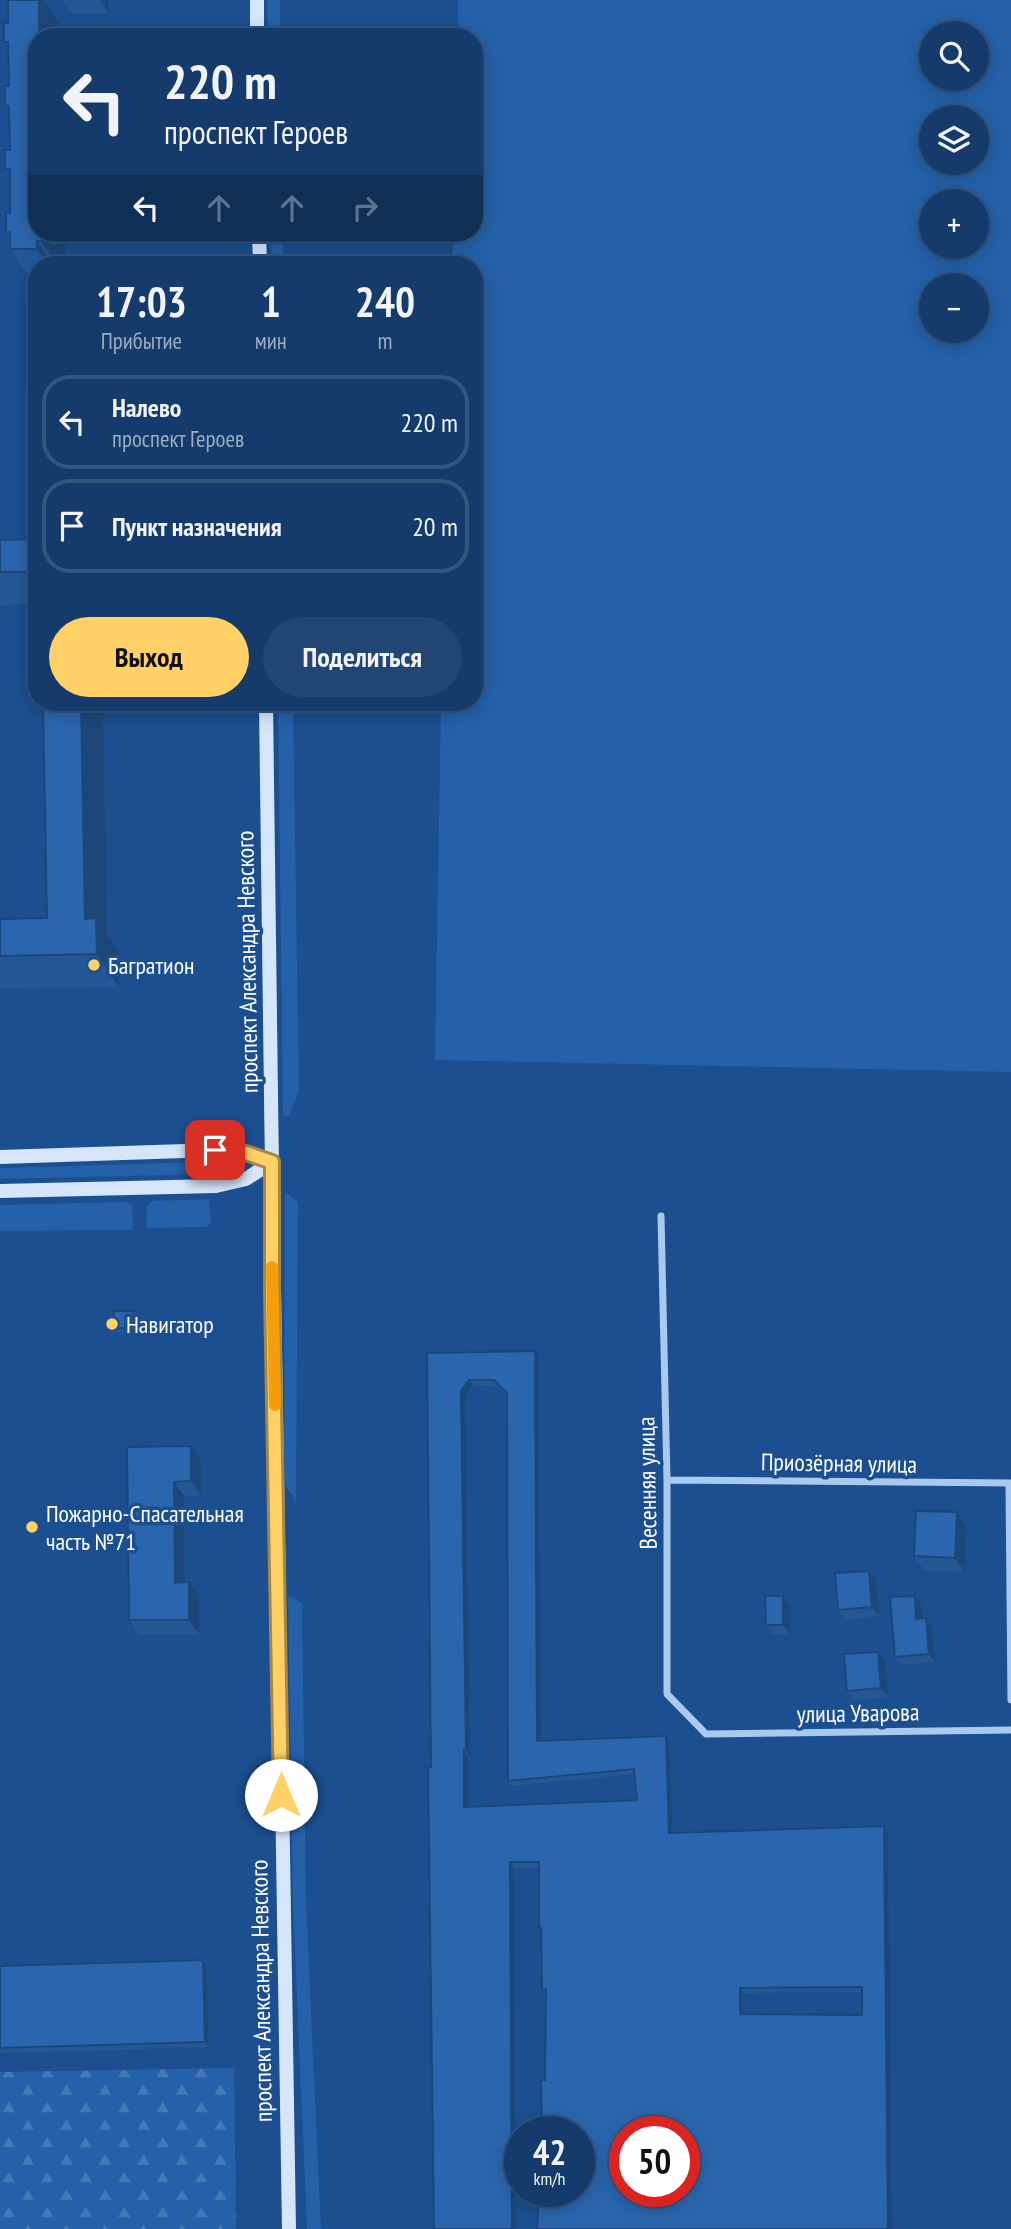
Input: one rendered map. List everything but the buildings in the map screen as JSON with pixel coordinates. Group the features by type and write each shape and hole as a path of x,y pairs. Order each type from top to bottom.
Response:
{"main road":[{"path":"257,0 257,28"},
{"name":"проспект Александра Невского","path":"266,711 272,1291 289,2229"},
{"path":"0,1157 215,1150 246,1153 272,1162"},
{"path":"0,1191 216,1186 246,1178 272,1162"}],"street":[{"name":"Весенняя улица","path":"661,1216 667,1480 667,1694 706,1734"},
{"name":"Приозёрная улица","path":"667,1480 1010,1484"},
{"path":"1010,1484 1011,1700"},
{"name":"улица Уварова","path":"706,1734 1011,1730"}],"green space":[{"path":"267,0 280,0 280,28 268,28"},
{"path":"458,0 1011,0 1011,1072 435,1060 441,711 483,711 483,256 452,256 453,242 483,242 483,28 458,28"},
{"path":"271,242 283,242 283,256 271,256"},
{"path":"278,711 293,711 299,1091 289,1116 283,1117"},
{"path":"206,1162 208,1174 0,1179 0,1168"},
{"path":"285,1192 298,1202 296,1502 284,1483"},
{"path":"209,1199 211,1223 207,1227 146,1228 147,1206 152,1201"},
{"path":"126,1202 132,1205 133,1230 0,1231 0,1205"},
{"path":"288,1596 302,1603 306,1903 321,2229 307,2229 293,1905"},
{"path":"234,2068 236,2229 0,2229 0,2072"}],"slow traffic":[{"path":"272,1267 275,1405"}],"place":[{"name":"Багратион","path":"94,965"},
{"name":"Навигатор","path":"112,1324"},
{"name":"Пожарно-Спасательная часть №71","path":"32,1527"}],"route":[{"path":"215,1150 246,1153 272,1162 281,1795"}]}
